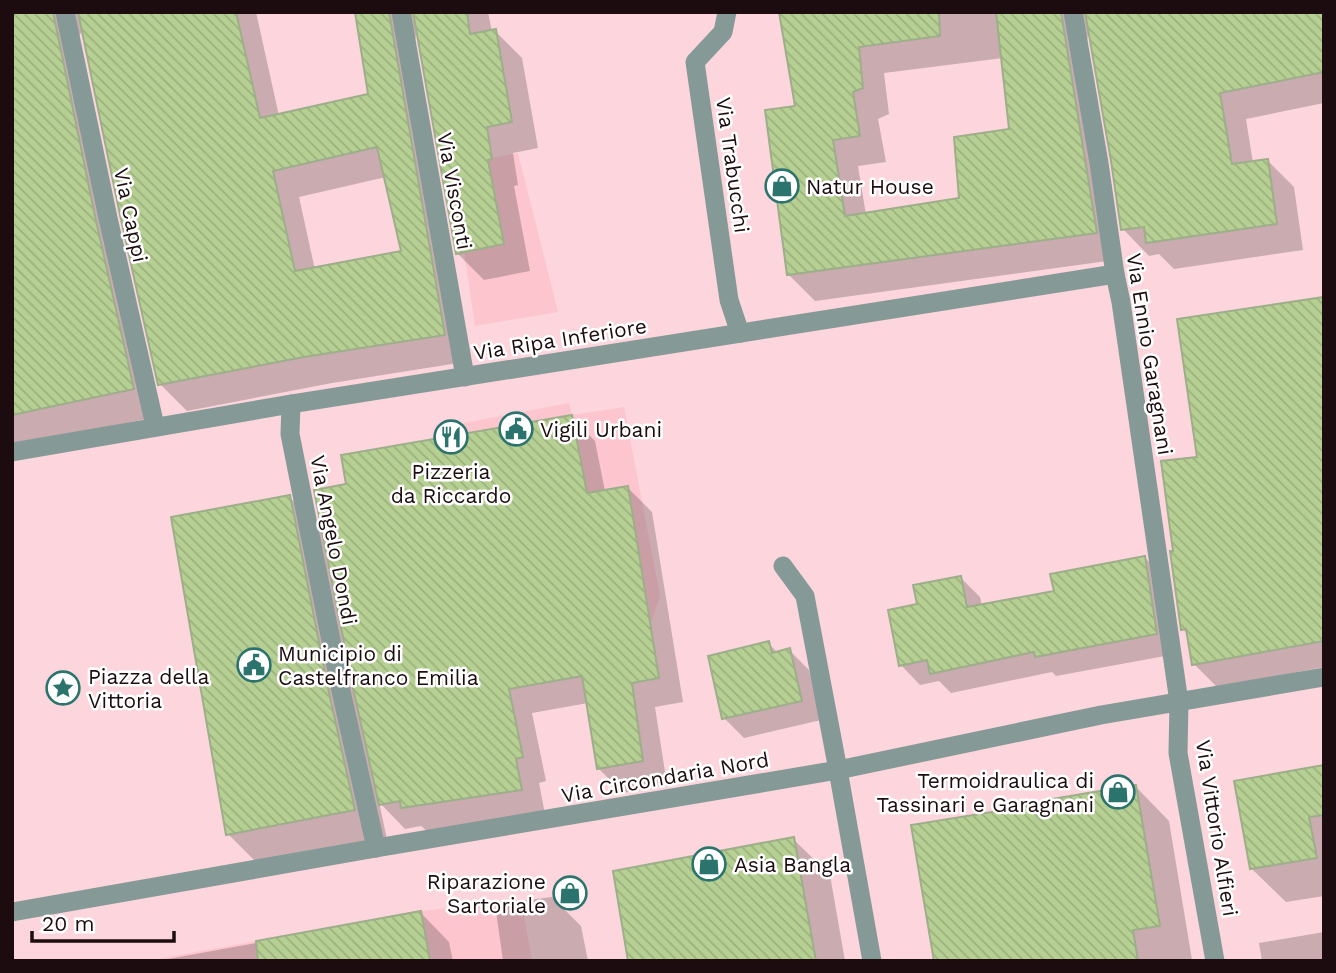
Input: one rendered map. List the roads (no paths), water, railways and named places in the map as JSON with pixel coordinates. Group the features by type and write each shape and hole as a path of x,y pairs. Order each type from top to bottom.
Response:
{"street":[{"name":"Via Cappi","path":"65,12 155,426"},
{"name":"Via Visconti","path":"401,12 465,377"},
{"name":"Via Trabucchi","path":"727,12 723,32 695,62 729,300 740,333"},
{"name":"Via Ennio Garagnani","path":"1073,12 1121,302 1179,702"},
{"name":"Via Ripa Inferiore","path":"12,452 291,404 1115,274"},
{"name":"Via Angelo Dondi","path":"291,404 290,434 341,691 376,848"},
{"path":"783,566 805,596 872,961"},
{"name":"Via Circondaria Nord","path":"12,912 838,771 1101,715 1324,677"},
{"name":"Via Vittorio Alfieri","path":"1179,702 1178,754 1214,961"}],"place":[{"name":"Natur House","path":"782,186"},
{"name":"Vigili Urbani","path":"516,429"},
{"name":"Pizzeria da Riccardo","path":"451,437"},
{"name":"Municipio di Castelfranco Emilia","path":"254,665"},
{"name":"Piazza della Vittoria","path":"63,688"},
{"name":"Termoidraulica di Tassinari e Garagnani","path":"1118,792"},
{"name":"Asia Bangla","path":"709,864"},
{"name":"Riparazione Sartoriale","path":"570,893"}]}
